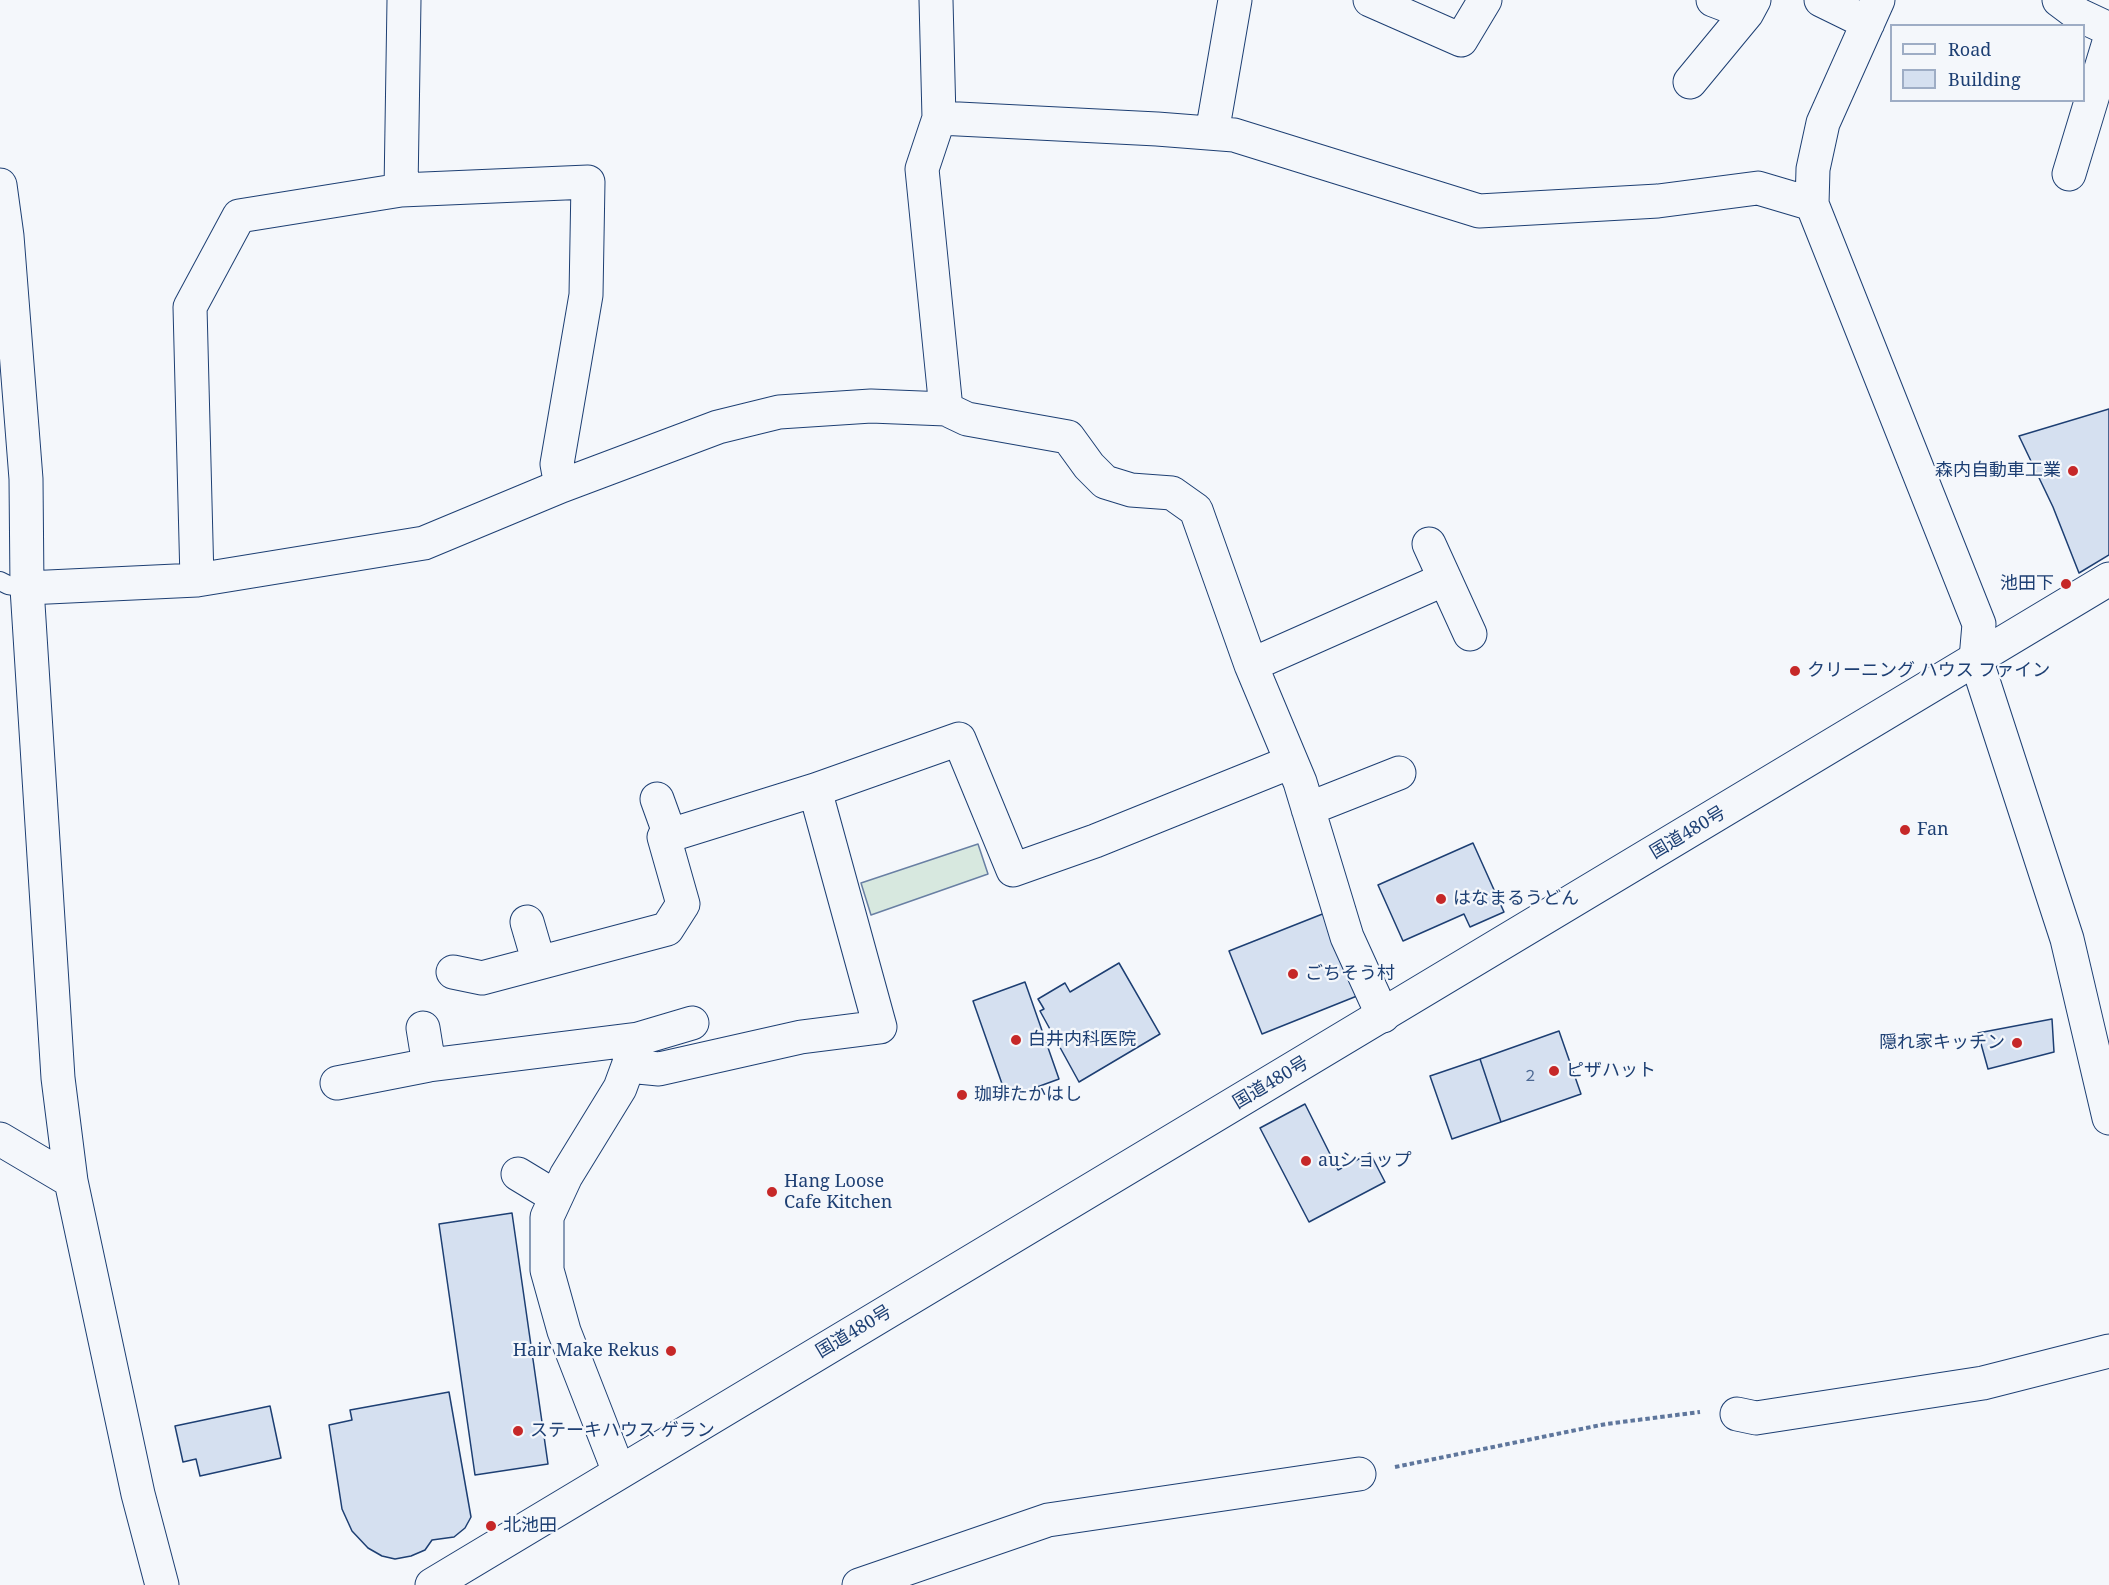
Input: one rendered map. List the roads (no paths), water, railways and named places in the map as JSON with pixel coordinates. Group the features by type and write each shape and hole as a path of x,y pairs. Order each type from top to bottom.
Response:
{"main road":[{"path":"400,190 404,0"},
{"path":"936,0 939,118 922,169 946,409"},
{"path":"1212,133 1235,0"},
{"path":"1370,0 1461,40 1485,0"},
{"path":"1690,82 1750,6 1713,0"},
{"path":"1821,0 1873,12 1823,123 1813,169 1812,204 1979,624 1976,659 2067,939 2109,1118"},
{"path":"2059,0 2079,15 2109,29"},
{"path":"2069,174 2109,42"},
{"path":"939,118 1234,135 1479,211 1658,201 1758,188 1812,204"},
{"path":"196,580 190,307 239,216 400,190 588,182 586,295 557,464 561,486"},
{"path":"0,184 7,236 26,479 13,585 58,1078 71,1181 138,1494 162,1585"},
{"path":"13,585 196,580 424,543 561,486 718,427 779,412 872,406 946,409 967,418 1068,437 1089,466 1106,482 1131,490 1172,493 1196,510 1251,665 1308,809 1347,937 1383,1016"},
{"path":"1430,544 1470,634"},
{"path":"1251,665 1445,579"},
{"name":"国道480号","path":"432,1585 2109,579"},
{"path":"453,972 482,978 667,929 682,904 664,837 816,790 959,739 1013,870 1095,841 1291,762"},
{"path":"1308,809 1399,773"},
{"path":"633,1052 659,1069 801,1037 880,1027 816,790"},
{"path":"657,799 670,835"},
{"path":"527,922 539,963"},
{"path":"337,1083 429,1065 633,1052 692,1023"},
{"path":"423,1028 429,1065"},
{"path":"619,1472 564,1331 547,1270 547,1217 566,1176 620,1088 633,1052"},
{"path":"0,1139 71,1181"},
{"path":"518,1174 556,1197"},
{"path":"1737,1414 1756,1418 1983,1383 2109,1351"},
{"path":"859,1585 1048,1520 1359,1474"}],"place":[{"name":"森内自動車工業","path":"2073,471"},
{"name":"池田下","path":"2066,584"},
{"name":"クリーニング ハウス ファイン","path":"1795,671"},
{"name":"Fan","path":"1905,830"},
{"name":"はなまるうどん","path":"1441,899"},
{"name":"ごちそう村","path":"1293,974"},
{"name":"白井内科医院","path":"1016,1040"},
{"name":"隠れ家キッチン","path":"2017,1043"},
{"name":"ピザハット","path":"1554,1071"},
{"name":"珈琲たかはし","path":"962,1095"},
{"name":"auショップ","path":"1306,1161"},
{"name":"Hang Loose Cafe Kitchen","path":"772,1192"},
{"name":"Hair Make Rekus","path":"671,1351"},
{"name":"ステーキハウス ゲラン","path":"518,1431"},
{"name":"北池田","path":"491,1526"}]}
